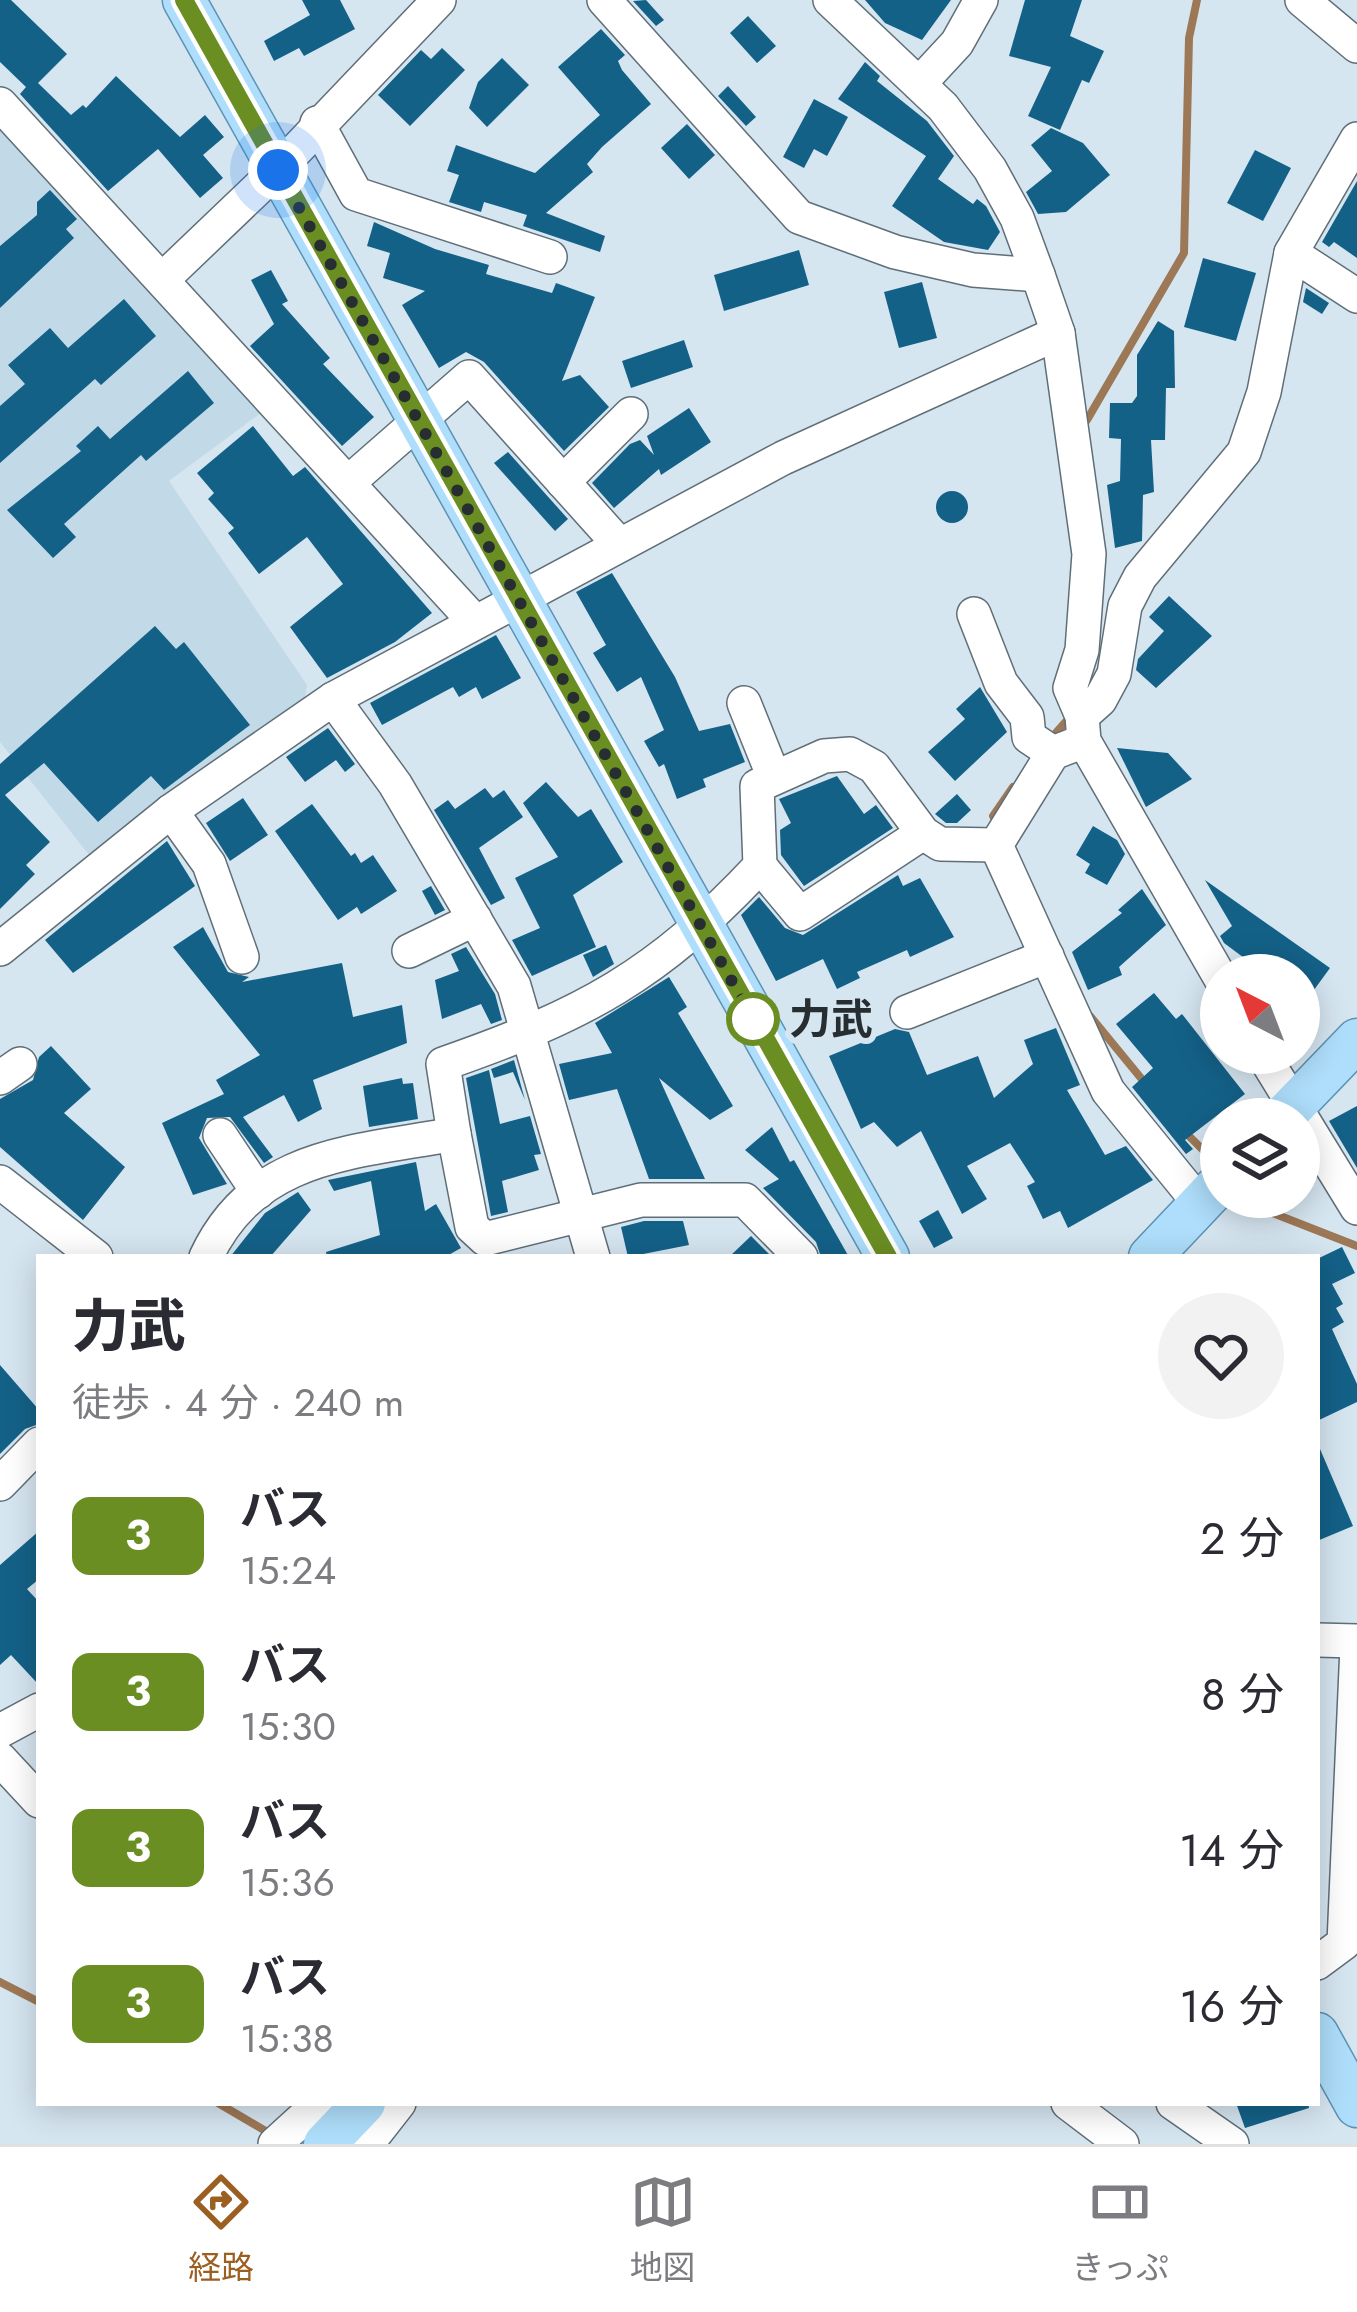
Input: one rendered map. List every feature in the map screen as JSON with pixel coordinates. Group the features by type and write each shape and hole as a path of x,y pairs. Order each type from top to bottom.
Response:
{"main road":[{"path":"184,0 886,1254"},
{"path":"1301,1098 1357,1040"},
{"path":"1153,1254 1200,1204"},
{"path":"1320,2039 1357,2106"},
{"path":"326,2144 361,2106"}],"street":[{"path":"164,278 278,170 317,123 439,0"},
{"path":"604,0 799,217 914,256 973,270 1038,275"},
{"path":"830,0 919,84 990,169 1017,218 1058,333 1089,554 1082,650 1070,688 1073,737 1206,954"},
{"path":"919,84 957,43 981,0"},
{"path":"1302,0 1357,46"},
{"path":"0,104 475,622"},
{"path":"317,123 356,194 550,257"},
{"path":"996,845 1100,700 1114,674 1125,606 1140,578 1244,452 1264,392 1291,253 1357,139"},
{"path":"1291,253 1357,296"},
{"path":"0,949 171,811 333,699 617,542 783,458 1058,333"},
{"path":"350,481 469,377 617,542"},
{"path":"563,482 631,414"},
{"path":"974,614 1000,683 1027,717 1029,737 1073,737"},
{"path":"333,699 395,784 514,986 532,1034 592,1254"},
{"path":"744,703 773,775"},
{"path":"923,833 800,914 760,866 757,786 824,756 850,754 874,766 923,833 940,844 996,845"},
{"path":"171,811 209,864 242,957"},
{"path":"996,845 1108,1091 1200,1183"},
{"path":"760,866 701,929 614,994 532,1034 443,1064 472,1227 485,1238 640,1201 745,1200 797,1254"},
{"path":"409,951 475,919"},
{"path":"907,1012 1047,956"},
{"path":"207,1254 225,1217 305,1162 454,1134"},
{"path":"220,1135 258,1192"},
{"path":"1320,1158 1357,1208"},
{"path":"0,1183 92,1254"},
{"path":"0,1484 36,1450"},
{"path":"1320,1640 1357,1644 1344,1943 1320,1962"},
{"path":"0,1759 36,1798"},
{"path":"275,2144 317,2106"},
{"path":"367,2144 397,2106"},
{"path":"1072,2106 1122,2144"},
{"path":"1177,2106 1230,2142"},
{"path":"1225,2106 1230,2142"}],"shaded area":[{"path":"0,116 269,407 169,481 307,685 304,704 93,860 0,742"}],"building":[{"path":"0,0 11,0 67,54 38,83 71,115 83,105 86,108 116,76 180,137 205,115 224,137 203,155 223,178 200,198 158,149 108,191 20,94 26,87 0,62"},
{"path":"302,0 340,0 355,29 304,56 299,48 274,61 264,41 310,15"},
{"path":"646,0 664,20 656,26 633,1"},
{"path":"865,0 951,0 922,40 885,23"},
{"path":"1025,0 1082,0 1070,36 1104,51 1089,83 1082,80 1060,130 1028,116 1051,67 1009,56"},
{"path":"748,16 776,46 757,63 730,33"},
{"path":"601,29 625,55 618,61 622,70 651,104 602,147 587,164 593,172 546,213 605,236 600,252 523,226 527,215 484,202 481,212 449,202 459,175 447,171 456,145 535,173 600,115 558,67"},
{"path":"442,48 465,70 410,126 378,95 421,50 431,59"},
{"path":"502,58 529,85 487,127 469,108 478,82"},
{"path":"865,62 880,76 877,81 927,121 954,156 938,179 973,204 977,199 986,206 1000,232 988,250 944,242 892,206 926,156 838,99"},
{"path":"728,86 756,117 746,126 718,96"},
{"path":"814,99 848,117 827,156 814,149 804,168 783,157"},
{"path":"687,124 715,155 689,179 661,148"},
{"path":"1051,128 1083,143 1110,175 1066,212 1038,214 1026,192 1052,171 1031,145"},
{"path":"1255,150 1291,168 1263,221 1227,203"},
{"path":"1357,181 1357,258 1334,242 1329,247 1322,242"},
{"path":"50,190 77,219 66,229 74,238 0,308 0,246 37,215 37,202"},
{"path":"374,222 435,249 489,265 486,274 552,293 556,283 595,297 562,381 580,375 609,407 564,451 484,362 466,352 439,368 402,305 425,291 383,278 390,253 367,246"},
{"path":"799,250 809,285 724,311 714,275"},
{"path":"1203,258 1256,273 1236,341 1184,327"},
{"path":"271,270 288,301 282,304 330,358 323,364 374,417 342,446 250,346 274,324 251,280"},
{"path":"922,282 937,338 899,348 884,292"},
{"path":"1306,288 1329,303 1322,314 1303,302"},
{"path":"124,299 156,336 101,385 95,379 0,463 0,406 25,384 8,365 50,328 68,348"},
{"path":"1158,321 1174,331 1175,388 1166,388 1165,440 1151,440 1154,492 1143,495 1142,541 1115,548 1107,485 1120,481 1121,439 1109,438 1110,403 1132,403 1137,396 1137,355"},
{"path":"684,340 693,367 631,388 622,361"},
{"path":"188,371 214,403 146,461 141,455 64,524 76,537 53,558 7,510 81,451 76,446 98,426 110,439"},
{"path":"689,408 711,442 661,475 659,469 614,508 592,483 630,444 640,440 654,455 647,436"},
{"path":"253,426 293,476 305,467 432,613 395,642 327,678 290,627 343,584 307,537 259,574 228,533 234,528 208,499 214,493 197,473"},
{"path":"508,452 568,519 555,531 494,463"},
{"path":"952,491 963,496 968,507 963,518 952,523 941,518 936,507 941,496"},
{"path":"612,573 675,677 699,731 730,724 745,762 703,779 706,787 677,799 664,764 659,767 644,741 664,730 641,677 617,692 593,653 606,645 576,592"},
{"path":"1169,596 1212,636 1156,688 1136,670 1138,659 1164,631 1149,617"},
{"path":"155,626 176,649 184,642 250,725 164,790 151,776 98,822 44,763 5,795 50,842 26,865 35,874 0,909 0,764"},
{"path":"496,635 521,678 482,699 476,687 459,697 453,687 382,725 370,703"},
{"path":"980,687 1007,732 955,781 928,752 965,719 956,709"},
{"path":"328,728 355,764 345,772 336,760 305,782 286,757"},
{"path":"1117,748 1168,753 1192,779 1146,807"},
{"path":"837,776 864,814 876,805 893,828 804,886 781,855 780,830 791,823 779,799"},
{"path":"546,782 578,817 591,809 623,862 573,895 596,947 532,976 512,940 540,928 515,878 558,857 523,803"},
{"path":"485,788 493,798 504,790 523,817 479,848 505,898 491,905 434,810 448,800 455,809"},
{"path":"957,794 971,810 957,823 946,823 935,814"},
{"path":"243,798 268,835 230,861 206,823"},
{"path":"312,804 351,856 355,853 361,863 373,855 397,891 361,914 357,907 338,920 275,831"},
{"path":"1093,826 1117,840 1125,854 1107,885 1085,873 1090,864 1076,855"},
{"path":"167,841 195,886 73,973 45,940"},
{"path":"898,875 903,886 920,878 954,937 910,957 907,950 857,972 860,978 837,989 823,959 776,981 741,915 759,897 785,928 803,935"},
{"path":"1205,880 1310,954 1239,954 1220,936 1232,926"},
{"path":"431,886 445,910 435,915 422,891"},
{"path":"1142,889 1166,925 1119,967 1122,975 1088,990 1072,952 1122,913 1118,910"},
{"path":"203,927 228,972 249,977 242,982 342,963 353,1017 402,1005 407,1043 313,1080 322,1109 298,1122 284,1095 243,1117 273,1157 264,1163 230,1117 207,1118 199,1138 227,1184 193,1195 162,1123 224,1094 216,1080 260,1055 173,947"},
{"path":"606,945 614,964 593,977 583,955"},
{"path":"466,947 495,994 502,1020 491,1024 481,1004 442,1019 435,980 459,971 451,954"},
{"path":"1320,961 1330,968 1320,982"},
{"path":"669,977 687,1007 678,1013 733,1106 710,1120 659,1078 705,1179 649,1179 617,1089 569,1100 559,1064 612,1053 595,1023"},
{"path":"1154,993 1176,1019 1182,1014 1200,1037 1200,1074 1229,1074 1245,1094 1200,1098 1200,1128 1185,1140 1193,1149 1186,1154 1132,1087 1153,1068 1116,1024"},
{"path":"1056,1028 1080,1085 1067,1090 1105,1155 1126,1146 1153,1180 1068,1228 1060,1211 1043,1219 1027,1186 1035,1182 1010,1143 967,1166 987,1199 962,1214 921,1131 897,1147 874,1122 861,1129 829,1056 895,1029 909,1032 927,1075 978,1056 994,1098 1033,1064 1024,1040"},
{"path":"51,1046 91,1089 64,1113 125,1167 83,1220 0,1147 0,1099 33,1080 39,1057"},
{"path":"514,1060 525,1100 513,1072 494,1078 491,1069"},
{"path":"489,1070 500,1124 530,1116 541,1154 534,1155 539,1170 502,1181 508,1212 491,1216 466,1078"},
{"path":"402,1078 403,1084 413,1083 418,1119 369,1127 363,1086"},
{"path":"1357,1106 1357,1168 1329,1121"},
{"path":"772,1127 847,1254 820,1254 816,1242 763,1188 779,1179 745,1150"},
{"path":"416,1162 425,1211 436,1204 461,1248 450,1254 326,1254 380,1235 371,1181 334,1191 328,1180"},
{"path":"298,1192 311,1210 273,1254 232,1254 265,1213"},
{"path":"938,1210 953,1238 934,1248 919,1221"},
{"path":"644,1221 683,1221 689,1245 627,1254 621,1227"},
{"path":"751,1236 769,1254 732,1254"},
{"path":"1342,1247 1355,1273 1332,1284 1343,1304 1336,1308 1344,1322 1332,1329 1357,1384 1357,1402 1320,1420 1320,1258"},
{"path":"0,1365 36,1407 36,1425 25,1429 0,1454"},
{"path":"1320,1449 1353,1526 1320,1540"},
{"path":"36,1534 36,1582 27,1589 36,1599 36,1682 11,1655 0,1665 0,1565"},
{"path":"1237,2106 1309,2106 1309,2108 1245,2128"}],"waterway":[{"path":"1087,420 1184,253 1189,38 1197,0"},
{"path":"1048,742 1070,717"},
{"path":"997,824 993,816 1013,787"},
{"path":"1090,1016 1145,1083"},
{"path":"1185,1132 1200,1147"},
{"path":"1285,1218 1357,1246"},
{"path":"0,1982 36,2000"},
{"path":"223,2106 274,2136"}],"bus line":[{"name":"3","path":"184,0 886,1254"}],"place":[{"name":"力武","path":"753,1019"}],"route":[{"path":"278,170 753,1019"}]}
